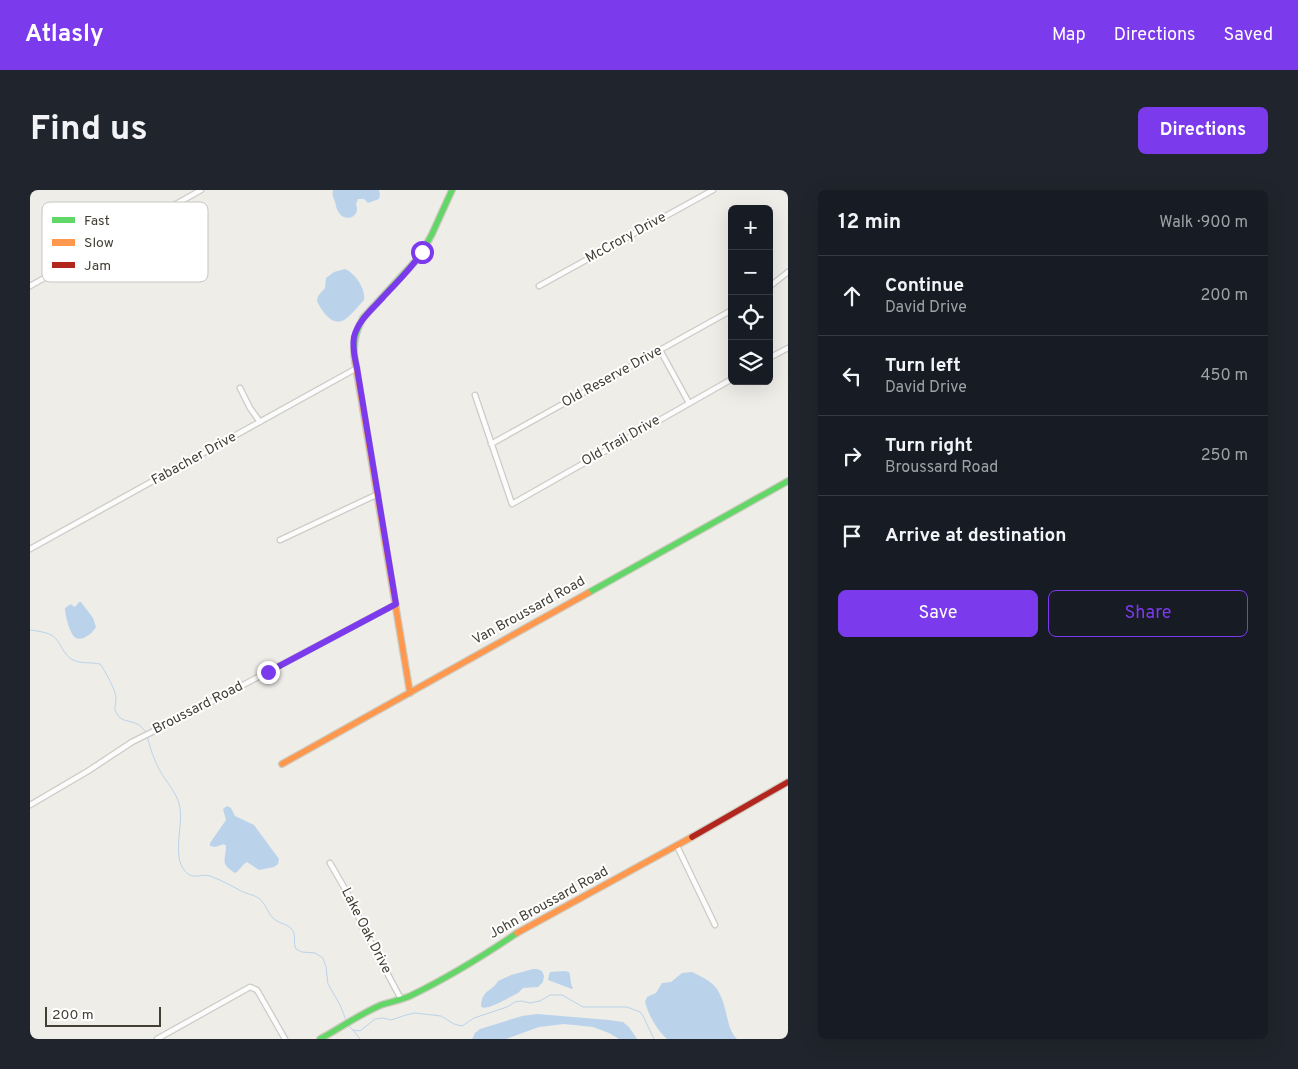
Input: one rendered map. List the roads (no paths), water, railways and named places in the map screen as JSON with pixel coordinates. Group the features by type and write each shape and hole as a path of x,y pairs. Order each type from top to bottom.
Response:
{"street":[{"path":"179,202 200,190"},
{"path":"410,692 353,344 358,326 363,318 420,256 452,190"},
{"name":"McCrory Drive","path":"539,286 713,190"},
{"path":"773,283 788,272"},
{"path":"30,286 42,279"},
{"name":"Old Reserve Drive","path":"491,444 728,312"},
{"path":"773,356 788,348"},
{"path":"660,350 689,403"},
{"name":"Fabacher Drive","path":"30,549 357,368"},
{"name":"Old Trail Drive","path":"491,444 512,504 728,381"},
{"path":"240,388 250,408 260,422"},
{"path":"475,395 491,444"},
{"name":"Van Broussard Road","path":"282,764 788,481"},
{"path":"280,540 378,494"},
{"name":"Broussard Road","path":"30,805 142,736 194,711 396,604"},
{"name":"John Broussard Road","path":"320,1039 382,1005 416,993 437,982 523,929 677,846 788,782"},
{"path":"677,846 715,925"},
{"name":"Lake Oak Drive","path":"330,863 352,901 363,928 401,999"},
{"path":"158,1039 248,988 257,990 285,1039"}],"water":[{"path":"333,190 379,190 380,194 379,199 368,203 364,199 358,199 355,215 346,218 337,210"},
{"path":"345,269 359,282 364,300 347,318 340,322 331,319 324,313 317,301 318,296 325,288 326,278 334,272"},
{"path":"81,602 93,618 96,627 89,635 79,639 74,636 70,629 65,608 71,604 75,607"},
{"path":"227,806 231,808 235,816 254,825 279,859 278,864 274,867 259,870 247,862 235,873 227,867 224,861 226,846 224,844 215,847 210,846 210,843 226,820 223,809"},
{"path":"533,969 542,971 544,976 543,982 538,987 523,988 518,993 499,1003 483,1008 481,1006 483,996 498,981"},
{"path":"550,972 569,972 572,989 548,980"},
{"path":"692,972 714,985 717,989 733,1034 737,1039 667,1039 656,1027 645,1002 647,997 656,993 662,983 671,982 682,973"},
{"path":"537,1014 623,1022 637,1039 619,1039 593,1027 564,1024 539,1027 506,1039 472,1039 480,1029 522,1016"}],"waterway":[{"path":"30,630 53,636 73,660 100,664 116,696 115,710 119,717 138,725 146,732"},
{"path":"147,736 158,767 175,793 179,803 181,815 178,850 181,865 185,871 191,876 210,876 261,900 274,919 293,931 296,949 302,952 315,953 323,958 328,984 346,1020"},
{"path":"349,1026 353,1030 360,1031 375,1019 391,1020 415,1013 441,1016 454,1024 462,1026 474,1018 507,1007 515,1002 530,1003 540,1001 550,995 562,995 583,1007 627,1007 640,1012 654,1039"},
{"path":"353,1030 360,1039"}]}
